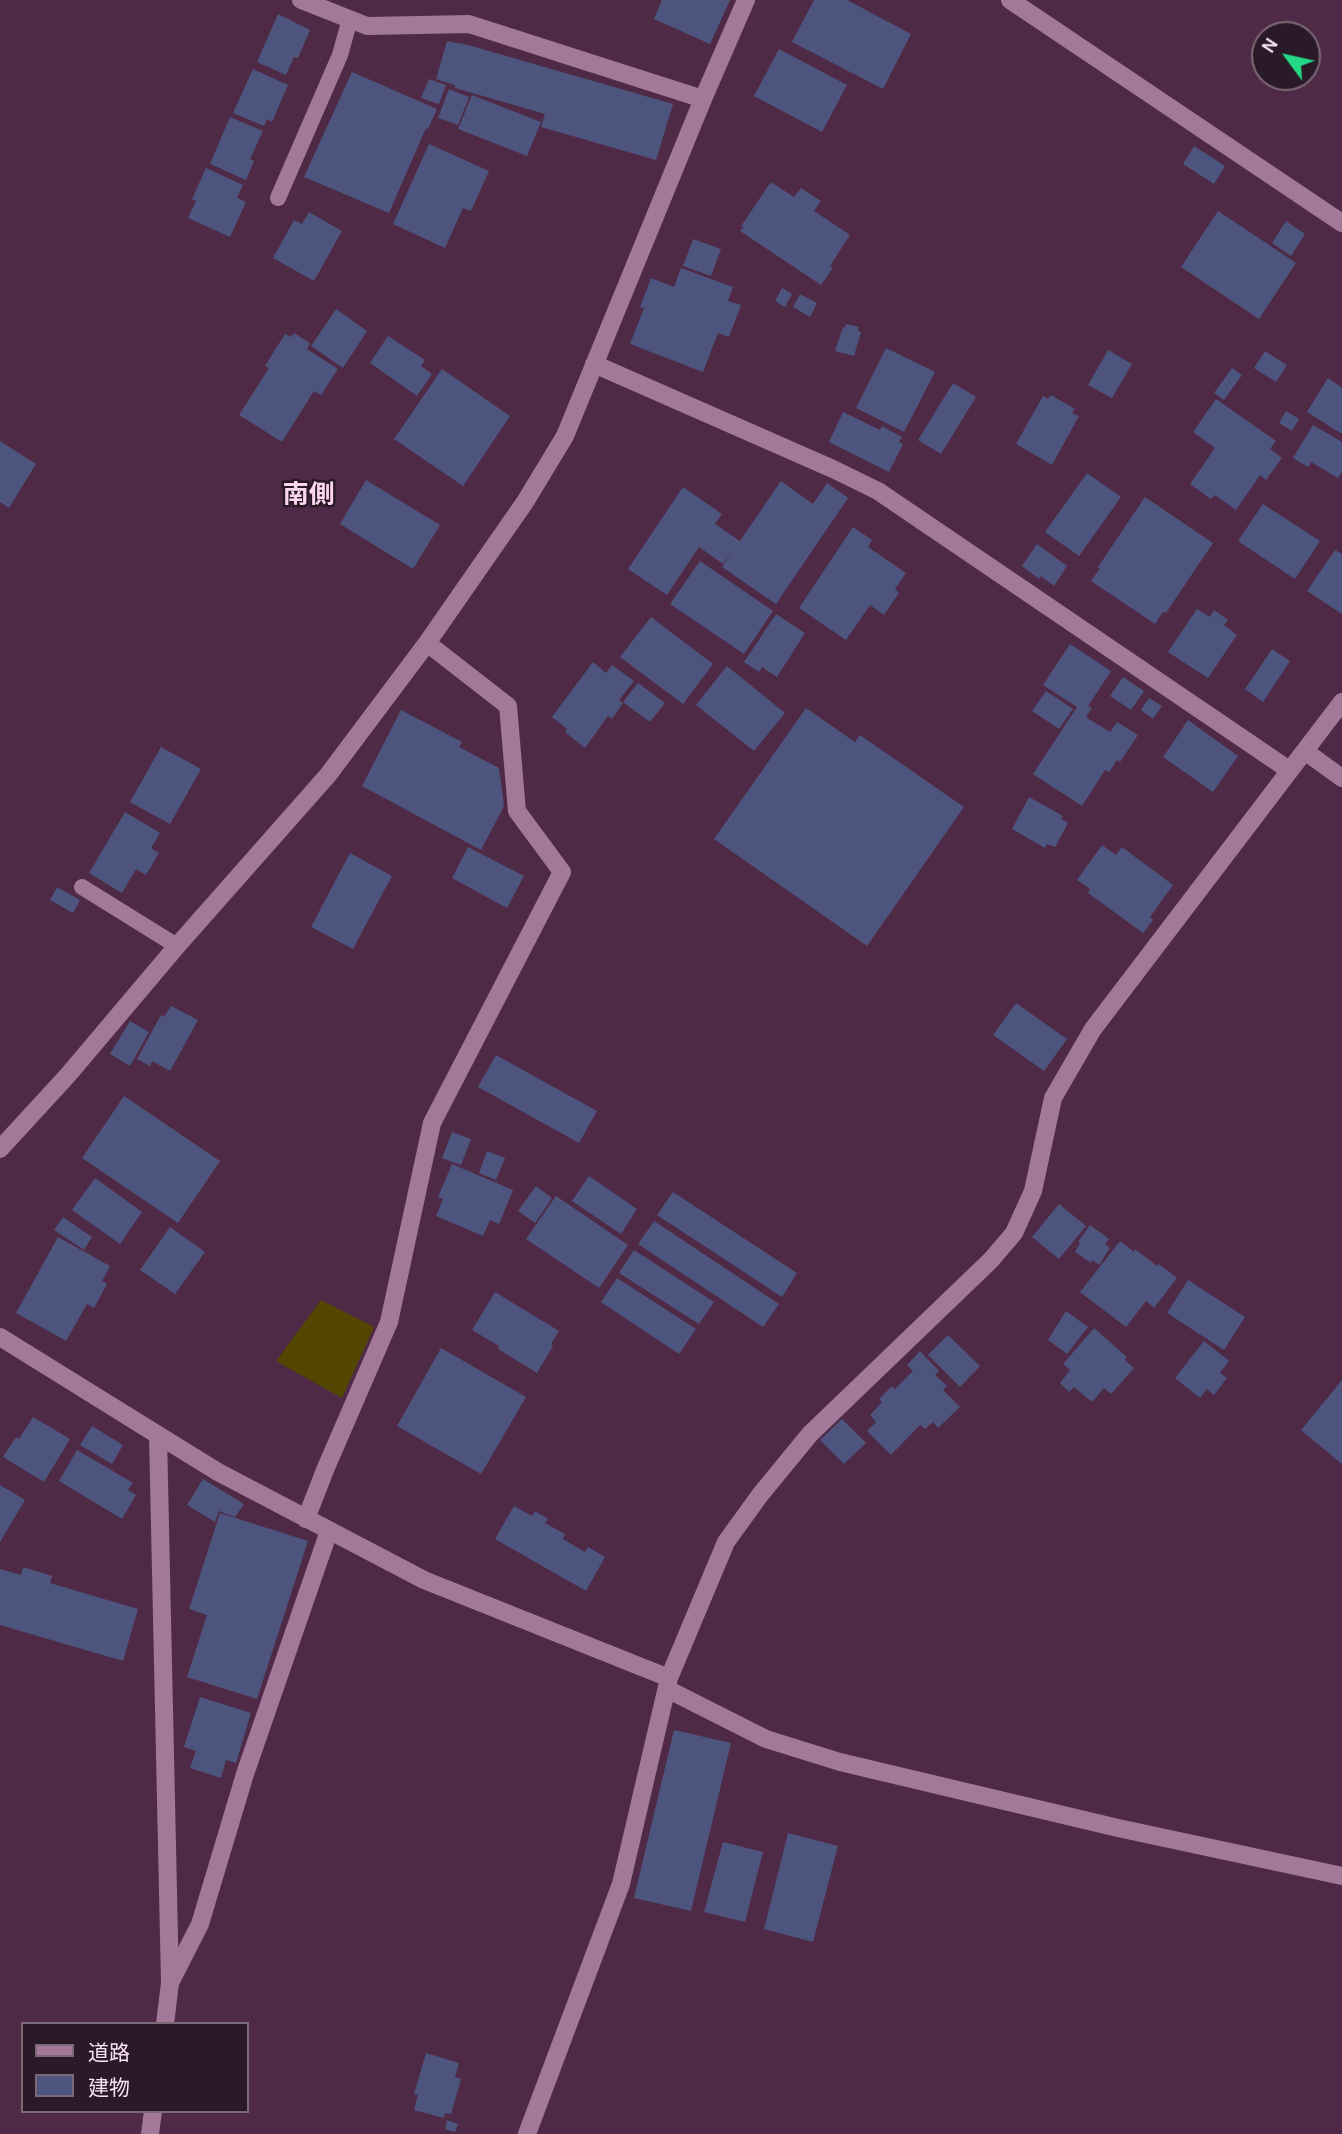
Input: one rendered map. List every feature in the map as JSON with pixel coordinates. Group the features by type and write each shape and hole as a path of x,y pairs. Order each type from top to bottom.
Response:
{"street":[{"path":"301,0 367,26 469,24 703,99"},
{"path":"0,1149 68,1075 177,946 328,775 427,643 525,502 565,436 746,0"},
{"path":"1010,0 1342,223"},
{"path":"594,364 878,491 1289,770"},
{"path":"306,1519 389,1322 432,1123 562,872 517,811 508,706 427,643"},
{"path":"527,2134 621,1884 668,1683 726,1542 810,1434 991,1260 1014,1233 1032,1191 1054,1098 1093,1029 1342,702"},
{"path":"1306,751 1342,778"},
{"path":"0,1336 218,1472 306,1519 424,1580 668,1683 766,1739 840,1762 1118,1828 1342,1877"},
{"path":"158,1435 170,1983 165,2022"},
{"path":"170,1983 200,1924 244,1774 329,1531"},
{"path":"150,2134 153,2113"}],"lane":[{"path":"278,198 340,55 350,19"},
{"path":"82,887 177,946"}],"shaded area":[{"path":"321,1300 374,1327 342,1398 276,1361"}],"building":[{"path":"662,0 730,0 710,44 654,19"},
{"path":"814,0 847,0 911,34 883,89 792,42"},
{"path":"278,14 310,30 298,58 294,57 286,75 257,62"},
{"path":"447,41 673,104 656,160 541,127 545,114 455,88 455,85 436,79"},
{"path":"779,49 847,85 822,132 754,96"},
{"path":"253,69 288,85 272,122 267,119 264,126 233,113"},
{"path":"352,72 437,109 389,213 304,177"},
{"path":"429,79 446,85 439,104 421,98"},
{"path":"449,89 469,97 458,125 438,118"},
{"path":"472,95 541,122 527,156 458,129"},
{"path":"230,117 263,131 250,159 254,161 246,180 210,164"},
{"path":"429,144 489,171 471,211 463,208 445,248 393,224"},
{"path":"1194,146 1225,166 1214,184 1183,164"},
{"path":"206,168 243,185 237,198 246,202 230,237 188,218 196,201 192,199"},
{"path":"771,182 794,197 801,188 821,201 814,211 850,235 821,285 740,231"},
{"path":"1218,211 1296,263 1259,319 1181,267"},
{"path":"309,212 342,231 314,281 273,258 294,220 302,224"},
{"path":"1286,221 1305,234 1291,256 1272,243"},
{"path":"693,239 721,249 711,276 683,266"},
{"path":"681,268 733,287 728,301 741,305 729,337 718,333 703,372 630,344 644,308 640,307 651,278 674,287"},
{"path":"782,288 792,294 785,307 775,301"},
{"path":"800,294 817,303 810,317 793,307"},
{"path":"336,309 367,331 343,368 311,346"},
{"path":"846,324 859,327 858,331 861,332 854,356 835,351"},
{"path":"294,333 310,343 307,349 338,369 321,395 314,391 282,442 239,415 269,368 265,366 285,334 291,337"},
{"path":"388,336 425,360 421,366 432,374 417,396 370,363"},
{"path":"886,348 935,372 904,432 856,408"},
{"path":"1108,350 1132,364 1112,398 1088,385"},
{"path":"1265,351 1287,365 1276,382 1254,368"},
{"path":"1232,368 1242,375 1224,400 1214,393"},
{"path":"442,369 510,416 463,486 394,439"},
{"path":"1328,378 1342,388 1342,434 1307,412"},
{"path":"953,383 976,397 941,454 918,440"},
{"path":"1051,395 1075,409 1072,413 1079,416 1052,465 1016,444 1043,396 1048,399"},
{"path":"1216,399 1276,441 1270,449 1282,458 1266,480 1260,475 1236,510 1215,495 1211,499 1190,484 1215,448 1193,432"},
{"path":"1286,411 1299,419 1292,431 1279,423"},
{"path":"843,412 880,430 882,426 902,437 899,442 903,444 889,472 829,442"},
{"path":"1313,425 1342,442 1342,472 1338,478 1311,462 1308,467 1293,458"},
{"path":"0,441 36,464 9,508 0,502"},
{"path":"1087,473 1121,497 1079,556 1045,532"},
{"path":"366,480 440,525 413,569 340,524"},
{"path":"781,481 813,504 827,483 848,498 776,604 722,567 733,550 723,564 699,547 667,595 628,569 683,487 722,514 715,524 740,541"},
{"path":"1145,497 1213,543 1166,613 1163,612 1155,624 1091,581"},
{"path":"1263,504 1320,541 1295,579 1238,541"},
{"path":"853,527 872,540 868,547 906,573 895,589 899,593 884,615 870,605 846,640 799,608"},
{"path":"1037,544 1067,566 1054,586 1022,566"},
{"path":"1335,550 1342,554 1342,614 1307,591"},
{"path":"700,561 773,611 744,654 670,604"},
{"path":"1197,609 1210,617 1214,610 1228,620 1224,625 1237,635 1208,678 1168,652"},
{"path":"776,614 805,633 777,677 762,667 759,672 744,662"},
{"path":"651,617 713,664 683,704 620,657"},
{"path":"1070,644 1111,671 1088,706 1092,708 1086,717 1110,732 1117,722 1138,735 1120,762 1117,760 1109,772 1105,770 1082,806 1033,774 1077,707 1043,685"},
{"path":"1272,649 1290,661 1263,702 1245,689"},
{"path":"593,662 606,673 612,665 634,681 619,700 623,703 612,719 608,716 585,748 552,717"},
{"path":"727,666 785,713 754,751 696,705"},
{"path":"1123,677 1144,691 1131,710 1110,696"},
{"path":"638,683 665,703 650,722 623,702"},
{"path":"1046,691 1073,709 1059,729 1032,711"},
{"path":"1149,698 1162,706 1153,719 1141,710"},
{"path":"806,708 855,742 860,735 964,807 867,946 714,839"},
{"path":"401,710 462,742 459,747 499,768 504,806 481,850 362,786"},
{"path":"1188,720 1238,756 1213,792 1163,757"},
{"path":"161,747 201,769 170,824 130,802"},
{"path":"1029,797 1063,816 1061,819 1068,823 1055,847 1047,844 1045,848 1012,829"},
{"path":"125,812 160,833 151,848 159,853 146,875 136,869 122,893 89,873"},
{"path":"1102,845 1116,855 1122,847 1173,885 1150,917 1153,920 1143,933 1088,893 1090,889 1077,880"},
{"path":"468,847 524,876 507,908 452,878"},
{"path":"350,853 392,876 353,949 311,927"},
{"path":"57,887 80,900 73,913 50,900"},
{"path":"1016,1003 1067,1039 1044,1071 993,1035"},
{"path":"171,1006 198,1020 170,1071 152,1061 150,1066 137,1059 161,1015 164,1017"},
{"path":"130,1021 149,1032 130,1066 110,1054"},
{"path":"496,1055 597,1111 579,1143 478,1087"},
{"path":"124,1096 220,1161 178,1223 82,1158"},
{"path":"452,1132 471,1139 461,1165 442,1158"},
{"path":"487,1151 505,1158 496,1180 479,1173"},
{"path":"452,1164 513,1190 499,1224 490,1220 483,1236 436,1216 443,1199 438,1197"},
{"path":"589,1176 637,1209 621,1234 572,1201"},
{"path":"95,1178 142,1212 120,1244 72,1210"},
{"path":"536,1186 552,1198 535,1223 518,1211"},
{"path":"673,1192 797,1273 782,1297 657,1215"},
{"path":"556,1196 628,1245 599,1288 526,1239"},
{"path":"1059,1204 1086,1226 1059,1259 1032,1237"},
{"path":"63,1217 92,1237 84,1250 54,1230"},
{"path":"654,1221 779,1304 763,1327 638,1244"},
{"path":"1090,1225 1109,1239 1105,1244 1110,1248 1099,1265 1075,1252 1080,1243 1078,1242"},
{"path":"170,1227 205,1252 175,1294 140,1270"},
{"path":"58,1237 110,1266 102,1281 107,1284 94,1308 87,1304 66,1341 16,1313"},
{"path":"1120,1241 1177,1278 1154,1308 1146,1301 1126,1327 1080,1292"},
{"path":"634,1250 714,1302 699,1324 619,1273"},
{"path":"617,1278 696,1329 679,1354 601,1302"},
{"path":"1188,1280 1245,1317 1224,1350 1167,1313"},
{"path":"495,1292 559,1331 537,1373 472,1330"},
{"path":"1066,1311 1088,1327 1067,1354 1048,1340"},
{"path":"1094,1328 1127,1357 1125,1360 1134,1368 1111,1394 1104,1388 1092,1402 1074,1387 1069,1392 1060,1383 1070,1370 1063,1364"},
{"path":"948,1335 980,1366 960,1387 928,1355"},
{"path":"1204,1341 1229,1361 1220,1373 1227,1378 1214,1395 1207,1389 1200,1398 1175,1378"},
{"path":"441,1348 526,1397 481,1474 397,1426"},
{"path":"920,1351 939,1371 935,1375 947,1386 943,1390 960,1407 938,1428 933,1422 925,1429 920,1425 891,1455 867,1431 876,1422 870,1415 882,1402 879,1399 892,1386 895,1389 913,1371 907,1365"},
{"path":"1342,1380 1342,1464 1301,1430"},
{"path":"33,1417 70,1439 44,1482 3,1457"},
{"path":"842,1419 866,1443 844,1464 820,1440"},
{"path":"92,1426 123,1445 112,1464 80,1445"},
{"path":"77,1450 133,1483 128,1490 136,1495 122,1519 59,1481"},
{"path":"203,1479 244,1504 235,1517 219,1511 215,1522 187,1505"},
{"path":"0,1485 25,1500 0,1542"},
{"path":"514,1506 532,1516 535,1511 548,1519 545,1523 565,1534 563,1539 585,1552 588,1547 605,1557 586,1591 495,1539"},
{"path":"220,1513 308,1541 257,1699 187,1677 207,1615 189,1609"},
{"path":"23,1567 52,1576 50,1583 138,1609 123,1661 0,1625 0,1569 21,1575"},
{"path":"200,1697 251,1713 236,1763 226,1760 221,1778 190,1768 196,1751 184,1747"},
{"path":"674,1730 731,1743 691,1911 634,1898"},
{"path":"788,1833 838,1846 813,1942 764,1929"},
{"path":"723,1842 763,1852 745,1922 704,1912"},
{"path":"426,2053 459,2063 455,2077 461,2079 451,2114 445,2113 444,2118 414,2110 418,2095 414,2094"},
{"path":"447,2120 458,2124 455,2132 445,2129"}],"district":[{"name":"南側","path":"309,496"}]}
